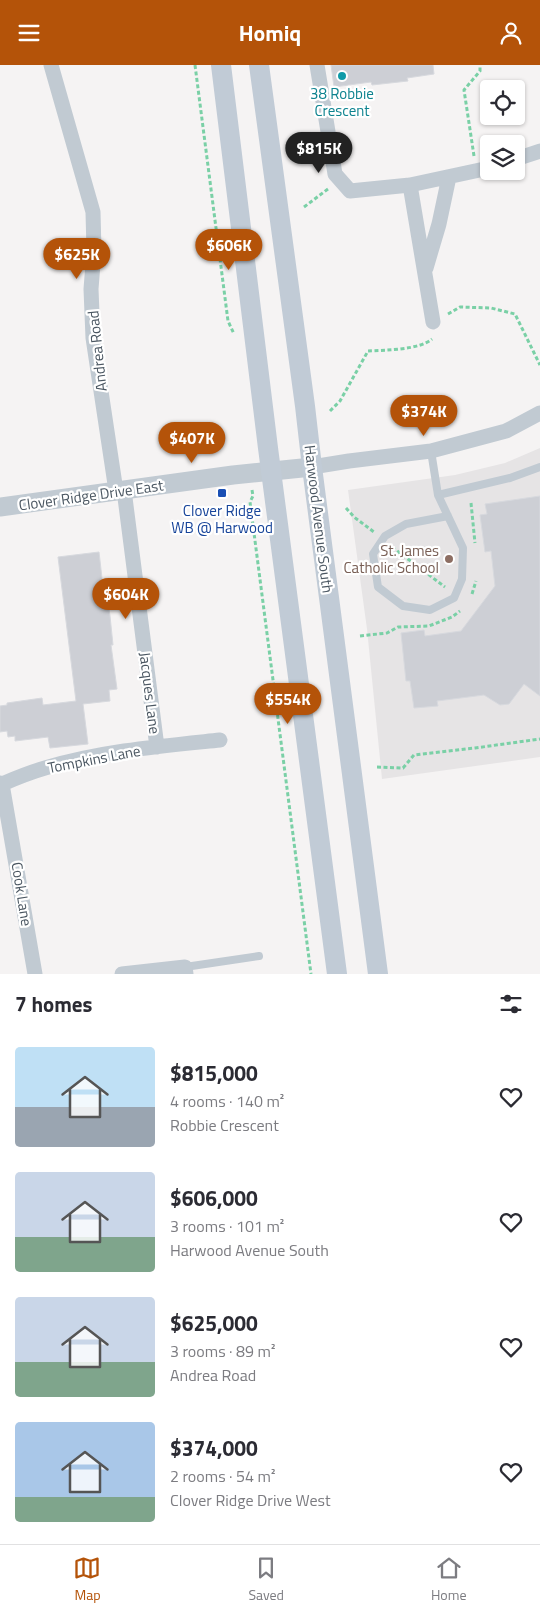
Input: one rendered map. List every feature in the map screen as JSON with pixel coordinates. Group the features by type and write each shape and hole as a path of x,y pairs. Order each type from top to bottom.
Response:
{"main road":[{"path":"221,65 337,974"},
{"name":"Harwood Avenue South","path":"258,65 305,406 378,974"}],"street":[{"name":"Andrea Road","path":"51,65 93,212 94,251 91,289 94,338 120,491"},
{"path":"318,65 335,174 350,191 410,185 480,171"},
{"path":"525,156 540,151"},
{"path":"425,269 439,224 449,177"},
{"path":"410,185 433,322"},
{"path":"312,467 431,451 506,431 540,413"},
{"name":"Clover Ridge Drive East","path":"0,507 233,475 312,467"},
{"name":"Jacques Lane","path":"120,491 157,747"},
{"name":"Tompkins Lane","path":"1,783 45,768 88,757 220,740"},
{"name":"Cook Lane","path":"1,783 35,974"},
{"path":"122,974 185,971"}],"lane":[{"path":"431,451 438,495 448,516 463,548 462,579 454,598 430,610 403,606 378,587 373,554 385,537 406,524 448,516"},
{"path":"438,495 510,478 540,467"},
{"path":"185,971 259,956"}],"path":[{"path":"195,65 228,321 236,339"},
{"path":"480,65 480,71 464,90 480,157"},
{"path":"304,207 340,180"},
{"path":"330,411 340,401 368,351 413,347 432,340 433,322 460,307 491,308 515,314 540,365"},
{"path":"253,496 250,502 311,974"},
{"path":"346,508 354,517 455,595"},
{"path":"377,767 403,768 414,755 540,739"}],"shaded area":[{"name":"St. James Catholic School","path":"540,448 540,757 382,779 367,629 348,490 455,475 505,463"}],"building":[{"path":"331,65 433,65 434,74 407,78 408,81 372,85 371,82 334,87"},
{"path":"540,496 540,696 524,684 509,704 500,705 484,695 437,701 438,706 414,708 410,681 406,681 401,633 424,630 425,636 461,631 495,586 491,551 485,552 480,515 487,514 485,504"},
{"path":"99,552 103,587 106,587 110,616 113,645 111,645 117,689 109,690 110,701 83,704 88,744 50,748 48,737 15,741 15,736 8,737 7,731 0,732 0,706 7,705 7,703 42,698 43,705 76,701 58,557"}],"place":[{"name":"38 Robbie Crescent","path":"342,76"},
{"name":"Clover Ridge WB @ Harwood","path":"222,493"},
{"name":"St. James Catholic School","path":"449,559"}]}
